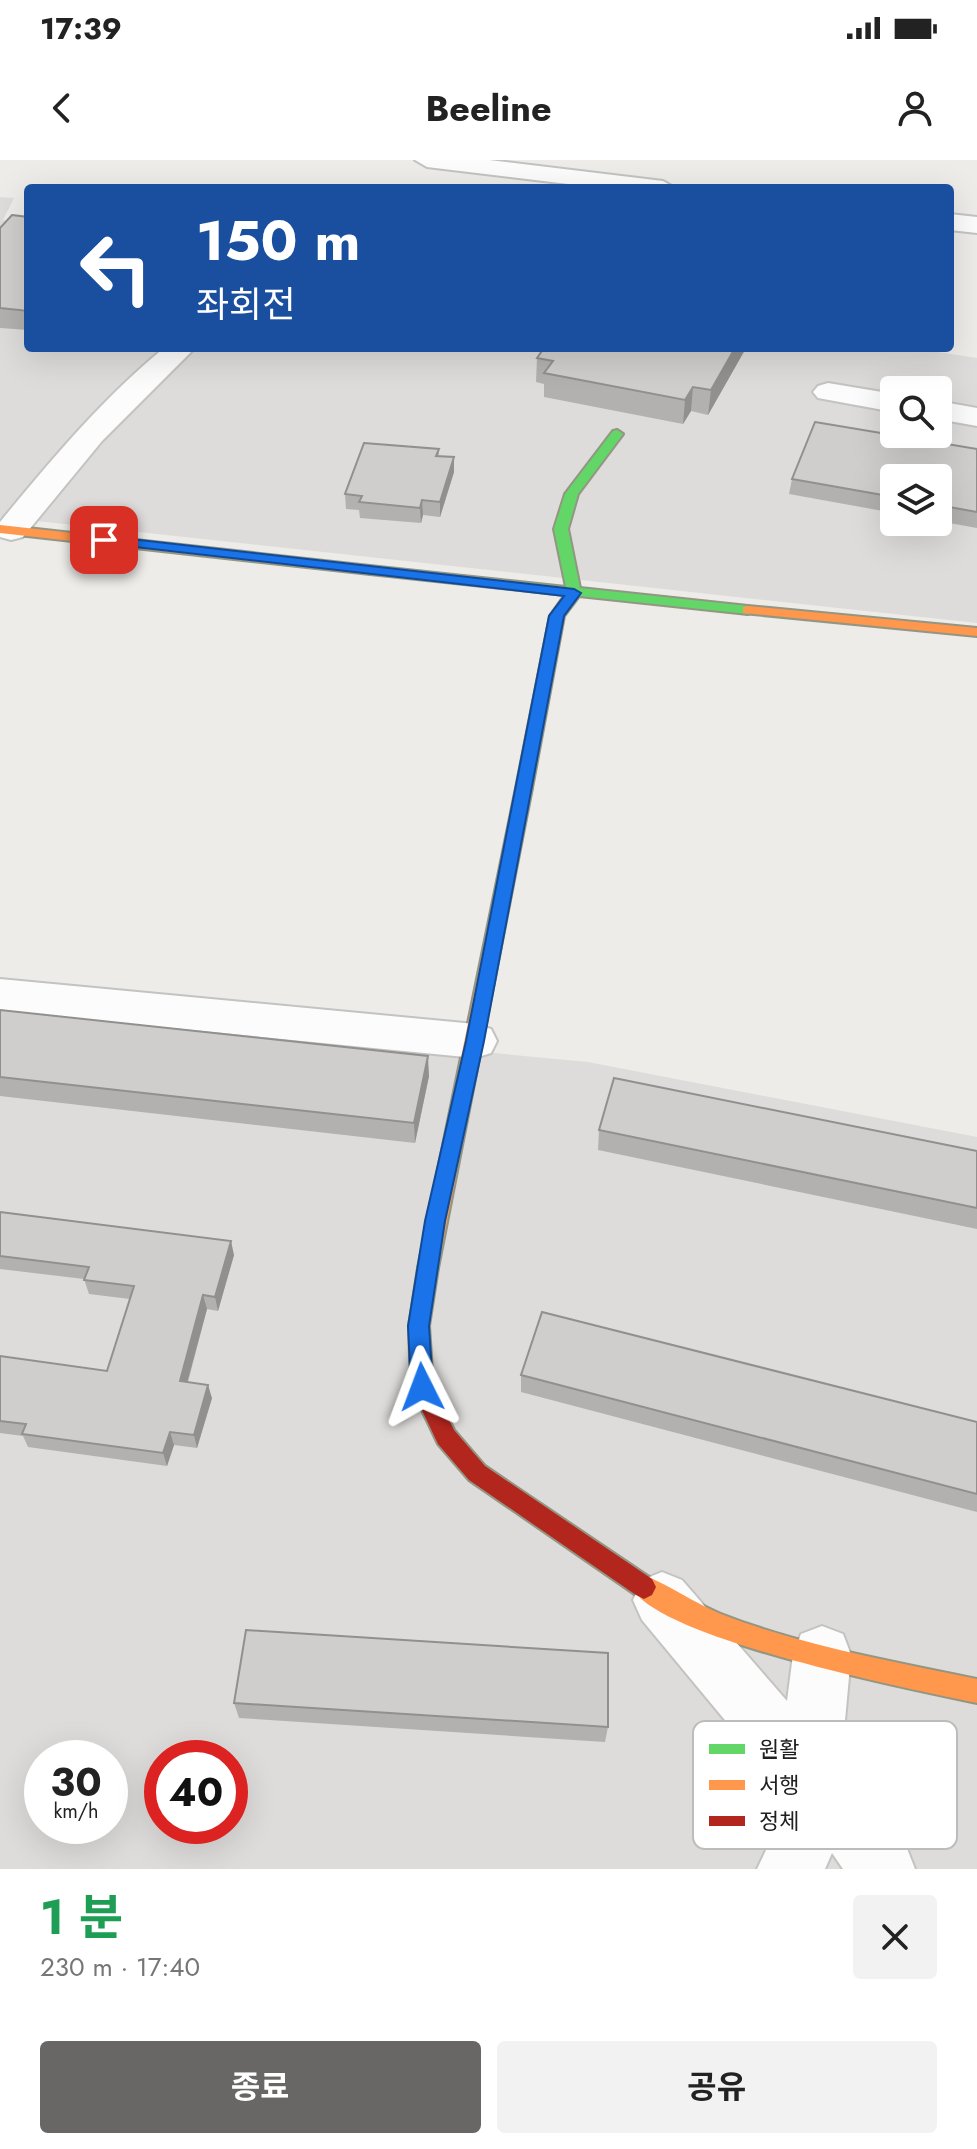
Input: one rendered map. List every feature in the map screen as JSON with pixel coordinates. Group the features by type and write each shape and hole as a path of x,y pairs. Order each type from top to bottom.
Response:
{"street":[{"path":"427,160 629,184"},
{"path":"954,222 977,225"},
{"path":"6,530 72,453 155,369 176,352"},
{"path":"828,392 880,401"},
{"path":"952,413 977,417"},
{"path":"617,434 572,494 561,529 574,593 557,616 475,1041 435,1221 421,1311 422,1387 446,1437 477,1473 661,1599 732,1630 822,1655 977,1691"},
{"path":"6,530 574,593 977,632"},
{"path":"0,995 475,1041"},
{"path":"661,1599 765,1721"},
{"path":"814,1721 822,1655"},
{"path":"789,1869 800,1849"},
{"path":"868,1849 883,1869"}],"shaded area":[{"path":"0,197 14,198 3,220 24,223 24,352 938,352 977,358 977,623 0,517"},
{"path":"0,1006 588,1062 977,1137 977,1869 0,1869"}],"building":[{"path":"12,215 24,216 24,311 0,308 0,228"},
{"path":"541,352 733,352 711,390 693,387 685,400 544,373 553,361 537,358"},
{"path":"815,422 880,433 880,448 952,448 952,445 977,449 977,512 952,508 952,464 880,464 880,495 792,479"},
{"path":"364,443 439,449 436,456 454,457 440,502 422,500 420,508 359,502 362,496 345,494"},
{"path":"0,1010 428,1056 414,1123 0,1077"},
{"path":"614,1078 977,1151 977,1208 599,1130"},
{"path":"0,1212 231,1241 215,1297 203,1295 180,1381 208,1385 194,1435 170,1432 163,1453 22,1434 26,1424 0,1421 0,1356 107,1371 134,1286 84,1280 89,1267 0,1256"},
{"path":"542,1312 977,1422 977,1494 521,1375"},
{"path":"246,1630 608,1653 608,1727 234,1703"}],"traffic: fast":[{"path":"524,788 557,616 574,593 561,529 572,494 617,434"},
{"path":"370,570 748,610"}],"traffic: slow":[{"path":"0,529 370,570"},
{"path":"748,610 977,632"},
{"path":"428,1268 524,788"},
{"path":"644,1587 678,1607 760,1639 850,1664 977,1691"}],"traffic: jam":[{"path":"428,1268 419,1326 422,1387 446,1437 477,1473 644,1587"}],"route":[{"path":"104,540 574,593 557,616 475,1041 435,1221 419,1326 422,1387"}]}
